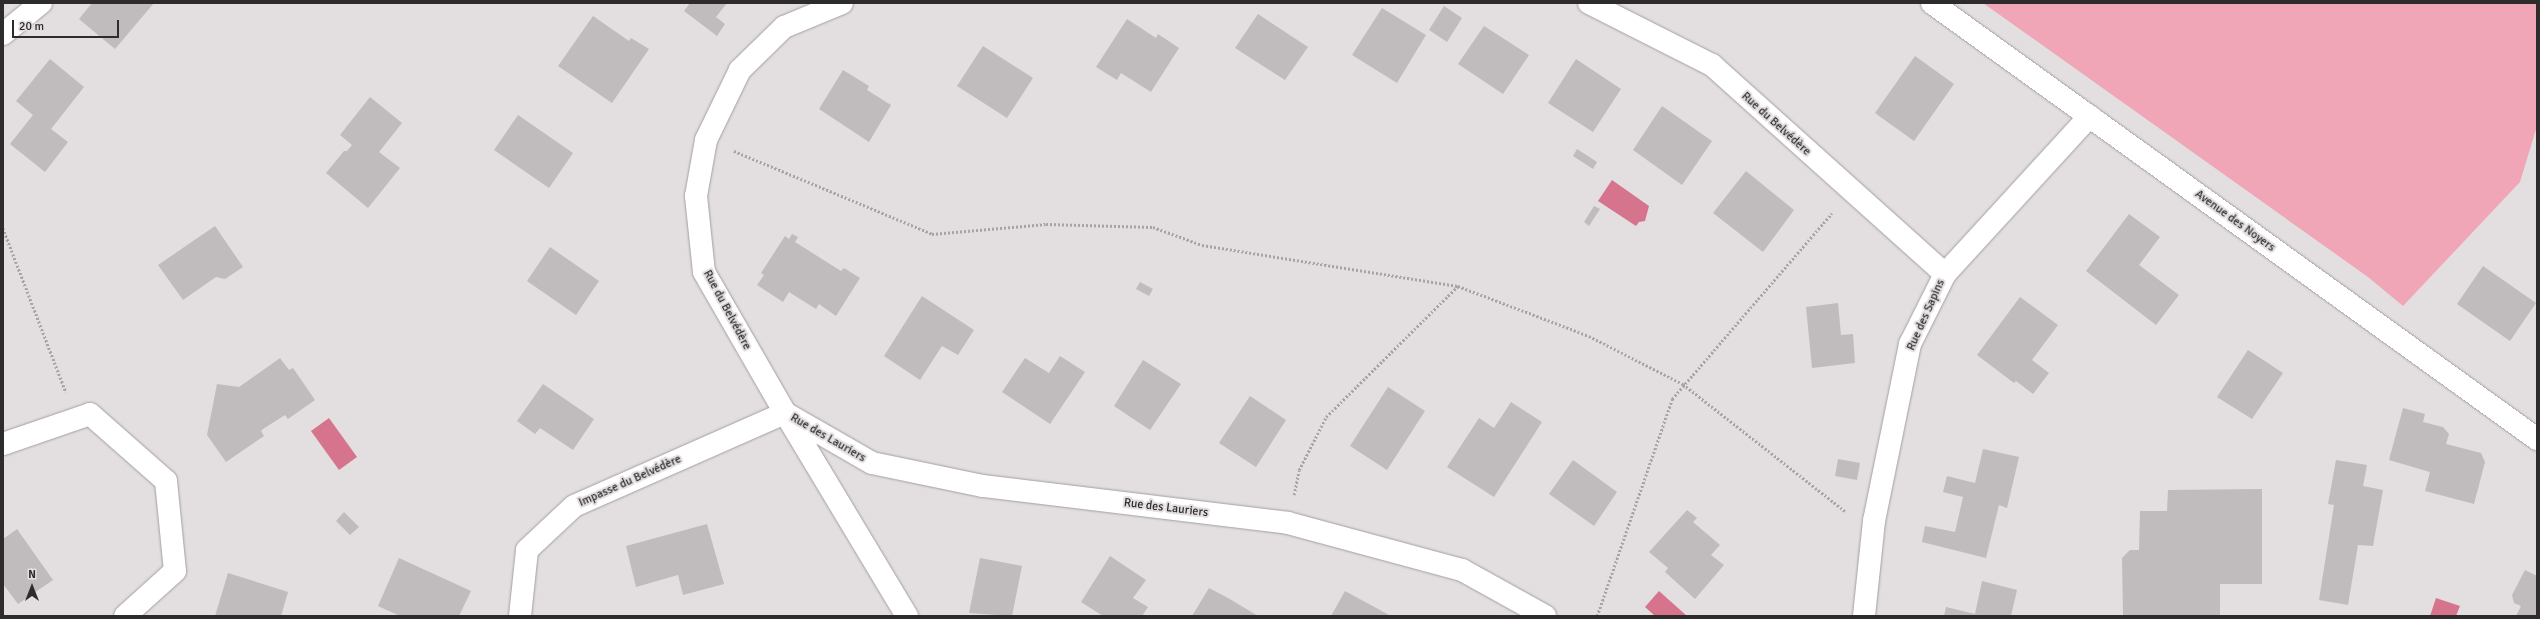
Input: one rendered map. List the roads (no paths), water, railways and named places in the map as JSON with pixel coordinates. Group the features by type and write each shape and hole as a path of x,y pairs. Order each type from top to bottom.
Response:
{"street":[{"path":"3,34 41,3"},
{"name":"Rue du Belvédère","path":"842,3 784,27 740,70 706,140 696,196 704,272 785,414 907,616"},
{"name":"Rue du Belvédère","path":"1589,3 1712,65 1851,192 1944,274"},
{"name":"Avenue des Noyers","path":"1932,3 2537,439"},
{"name":"Rue des Sapins","path":"1864,616 1874,521 1910,344 1944,274 2090,116"},
{"path":"3,444 90,414 166,481 175,571 125,616"},
{"name":"Rue des Lauriers","path":"785,414 872,463 983,486 1288,523 1462,570 1545,616"},
{"name":"Impasse du Belvédère","path":"520,616 527,550 574,506 785,414"}]}
